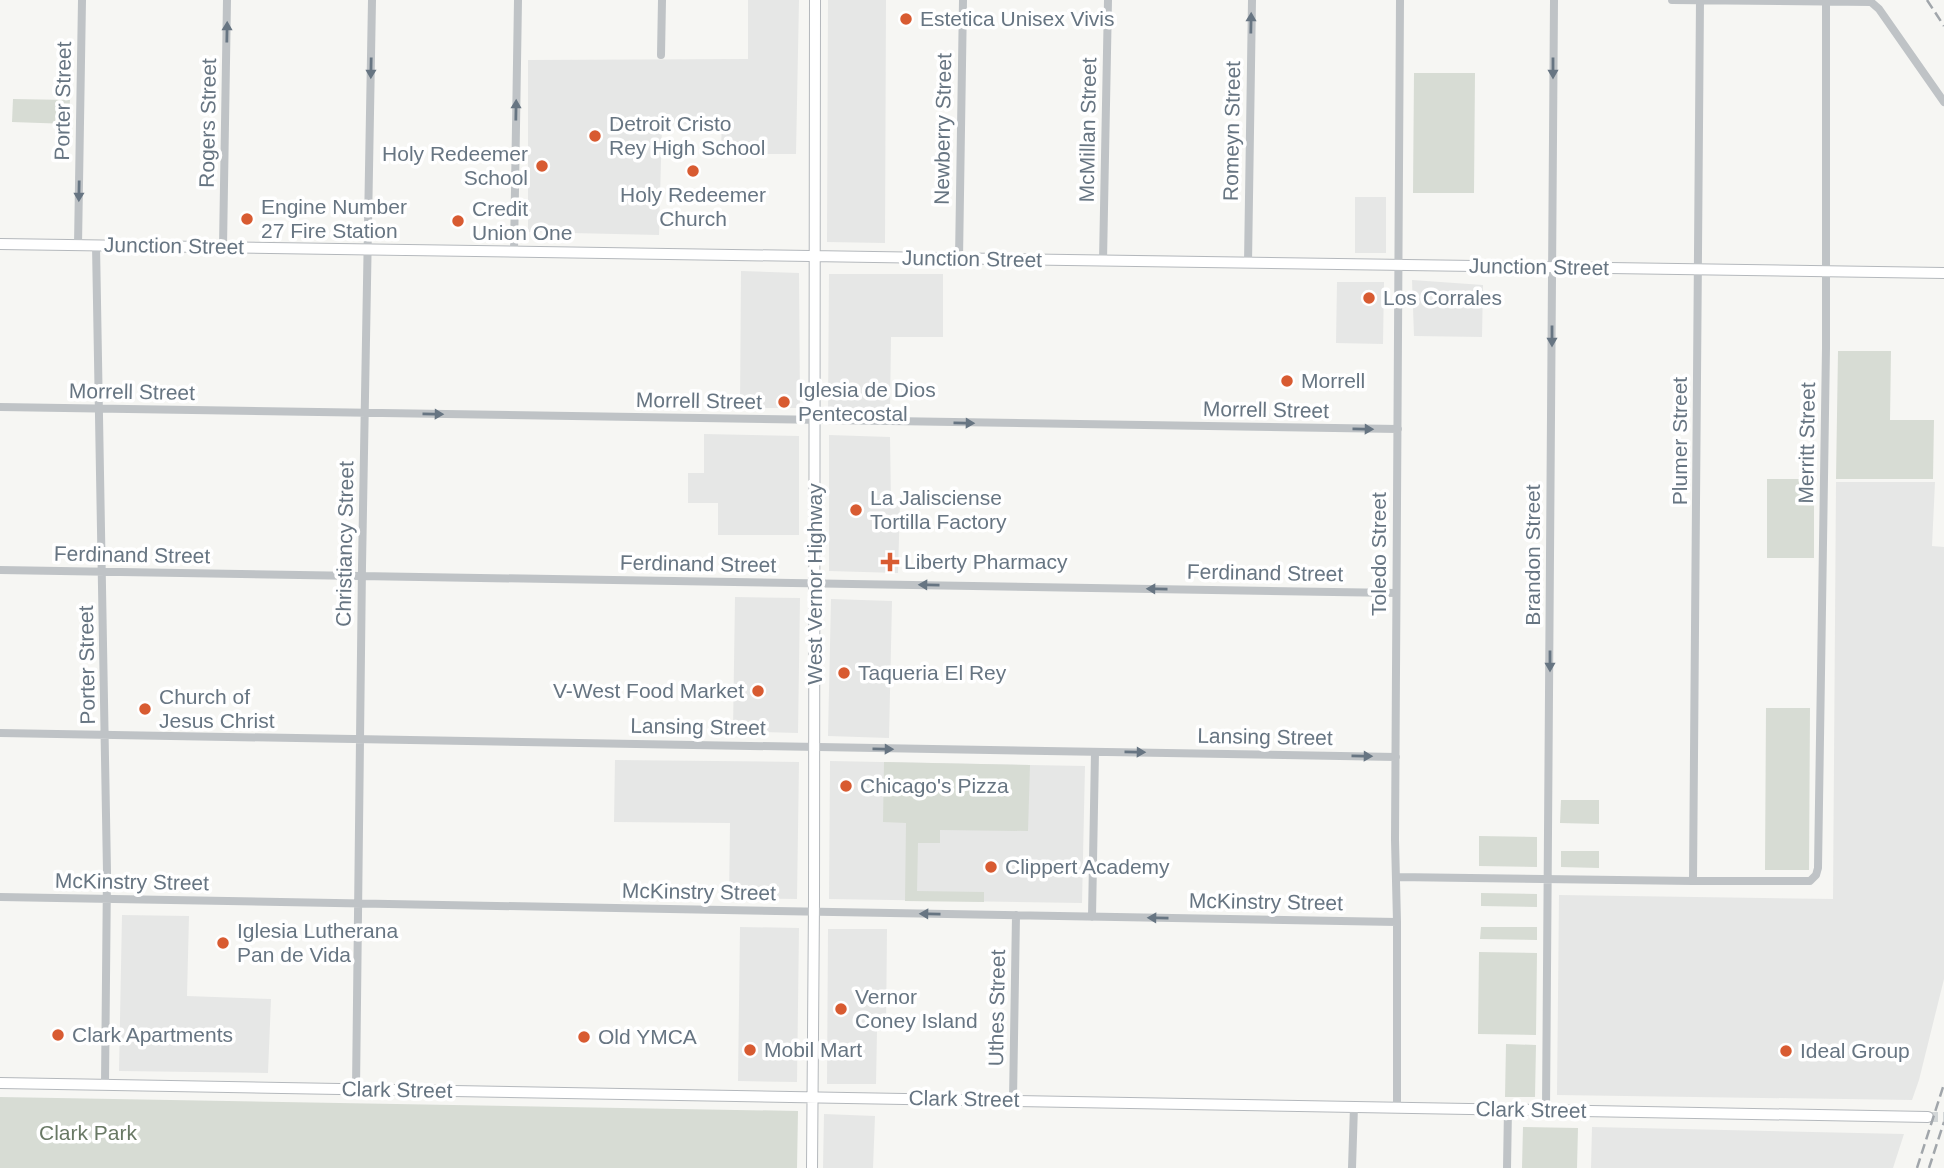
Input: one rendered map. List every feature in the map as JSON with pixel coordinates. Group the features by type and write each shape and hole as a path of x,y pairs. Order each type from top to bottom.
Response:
{"street":[{"name":"Porter Street","path":"78,245 82,0"},
{"name":"Rogers Street","path":"223,247 227,0"},
{"name":"Christiancy Street","path":"356,1089 372,0"},
{"path":"514,252 517,0"},
{"path":"661,55 662,0"},
{"name":"West Vernor Highway","path":"812,1168 815,0"},
{"name":"Newberry Street","path":"959,259 963,0"},
{"name":"McMillan Street","path":"1103,261 1108,0"},
{"name":"Romeyn Street","path":"1248,263 1252,0"},
{"name":"Toledo Street","path":"1397,1107 1396,593 1400,0"},
{"name":"Brandon Street","path":"1546,1110 1554,0"},
{"path":"1672,0 1871,2 1880,9 1944,103"},
{"name":"Plumer Street","path":"1693,881 1700,0"},
{"name":"Merritt Street","path":"1693,881 1810,881 1818,868 1826,2"},
{"name":"Junction Street","path":"0,244 1944,273"},
{"name":"Porter Street","path":"96,245 107,899 105,1085"},
{"name":"Morrell Street","path":"0,407 1398,429"},
{"name":"Ferdinand Street","path":"0,570 1396,593"},
{"name":"Lansing Street","path":"0,733 1396,757"},
{"path":"1092,917 1095,752"},
{"path":"1396,877 1693,881"},
{"name":"McKinstry Street","path":"0,897 1397,922"},
{"name":"Uthes Street","path":"1013,1100 1016,915"},
{"name":"Clark Street","path":"0,1083 1928,1116"},
{"path":"1352,1168 1354,1107"},
{"path":"1507,1168 1508,1110"}],"shaded area":[{"name":"Detroit Cristo Rey High School","path":"748,0 799,0 796,154 723,154 722,125 662,124 659,235 528,232 528,60 748,59"},
{"path":"828,0 886,0 885,243 827,242"},
{"path":"1355,197 1386,197 1386,253 1355,253"},
{"path":"741,271 799,273 800,408 740,408"},
{"path":"829,274 943,274 943,337 891,337 890,412 828,411"},
{"path":"1412,280 1483,285 1482,337 1414,336"},
{"path":"1337,282 1384,282 1383,344 1336,343"},
{"path":"704,434 799,436 799,535 718,535 718,503 688,503 688,473 704,473"},
{"path":"829,435 890,437 891,503 900,504 898,573 829,571"},
{"path":"1836,482 1935,482 1932,546 1944,547 1944,979 1912,1100 1557,1095 1559,895 1833,899"},
{"path":"735,597 800,598 798,733 733,731"},
{"path":"831,599 892,601 889,738 828,736"},
{"path":"615,760 799,762 797,899 729,898 730,823 614,822"},
{"path":"830,761 1085,766 1082,903 829,899"},
{"path":"122,915 189,916 187,996 271,999 268,1073 119,1071"},
{"path":"740,927 799,928 797,1082 738,1081"},
{"path":"828,929 887,929 886,1031 877,1031 876,1084 827,1084"},
{"path":"824,1114 875,1116 873,1168 823,1168"},
{"path":"1592,1127 1904,1134 1893,1168 1591,1168"}],"green space":[{"path":"1414,73 1475,73 1474,193 1413,193"},
{"path":"13,99 70,100 69,124 12,122"},
{"path":"1838,351 1891,351 1890,420 1934,420 1933,479 1836,479"},
{"path":"1767,479 1814,479 1814,558 1767,558"},
{"path":"1766,708 1810,708 1809,870 1765,870"},
{"path":"884,762 1030,765 1028,831 940,830 940,843 918,843 917,891 984,892 984,902 905,901 906,823 883,822"},
{"path":"1561,800 1599,800 1599,824 1560,823"},
{"path":"1479,836 1537,837 1537,867 1479,866"},
{"path":"1561,851 1599,851 1599,868 1561,867"},
{"path":"1481,893 1537,894 1537,907 1481,906"},
{"path":"1481,927 1537,927 1537,940 1480,939"},
{"path":"1479,952 1537,953 1536,1035 1478,1034"},
{"path":"1506,1044 1536,1045 1535,1097 1505,1097"},
{"name":"Clark Park","path":"0,1097 798,1111 797,1168 0,1168"},
{"path":"1523,1127 1578,1128 1577,1168 1522,1168"}],"tunnel":[{"path":"1928,1117 1944,1117"}],"railway":[{"path":"1927,0 1944,26"},
{"path":"1917,1168 1944,1084"},
{"path":"1929,1168 1944,1122"}],"place":[{"name":"Estetica Unisex Vivis","path":"906,19"},
{"name":"Detroit Cristo Rey High School","path":"595,136"},
{"name":"Holy Redeemer School","path":"542,166"},
{"name":"Holy Redeemer Church","path":"693,171"},
{"name":"Engine Number 27 Fire Station","path":"247,219"},
{"name":"Credit Union One","path":"458,221"},
{"name":"Los Corrales","path":"1369,298"},
{"name":"Morrell","path":"1287,381"},
{"name":"Iglesia de Dios Pentecostal","path":"784,402"},
{"name":"La Jalisciense Tortilla Factory","path":"856,510"},
{"name":"Liberty Pharmacy","path":"890,562"},
{"name":"Taqueria El Rey","path":"844,673"},
{"name":"V-West Food Market","path":"758,691"},
{"name":"Church of Jesus Christ","path":"145,709"},
{"name":"Chicago's Pizza","path":"846,786"},
{"name":"Clippert Academy","path":"991,867"},
{"name":"Iglesia Lutherana Pan de Vida","path":"223,943"},
{"name":"Vernor Coney Island","path":"841,1009"},
{"name":"Clark Apartments","path":"58,1035"},
{"name":"Old YMCA","path":"584,1037"},
{"name":"Mobil Mart","path":"750,1050"},
{"name":"Ideal Group","path":"1786,1051"}]}
